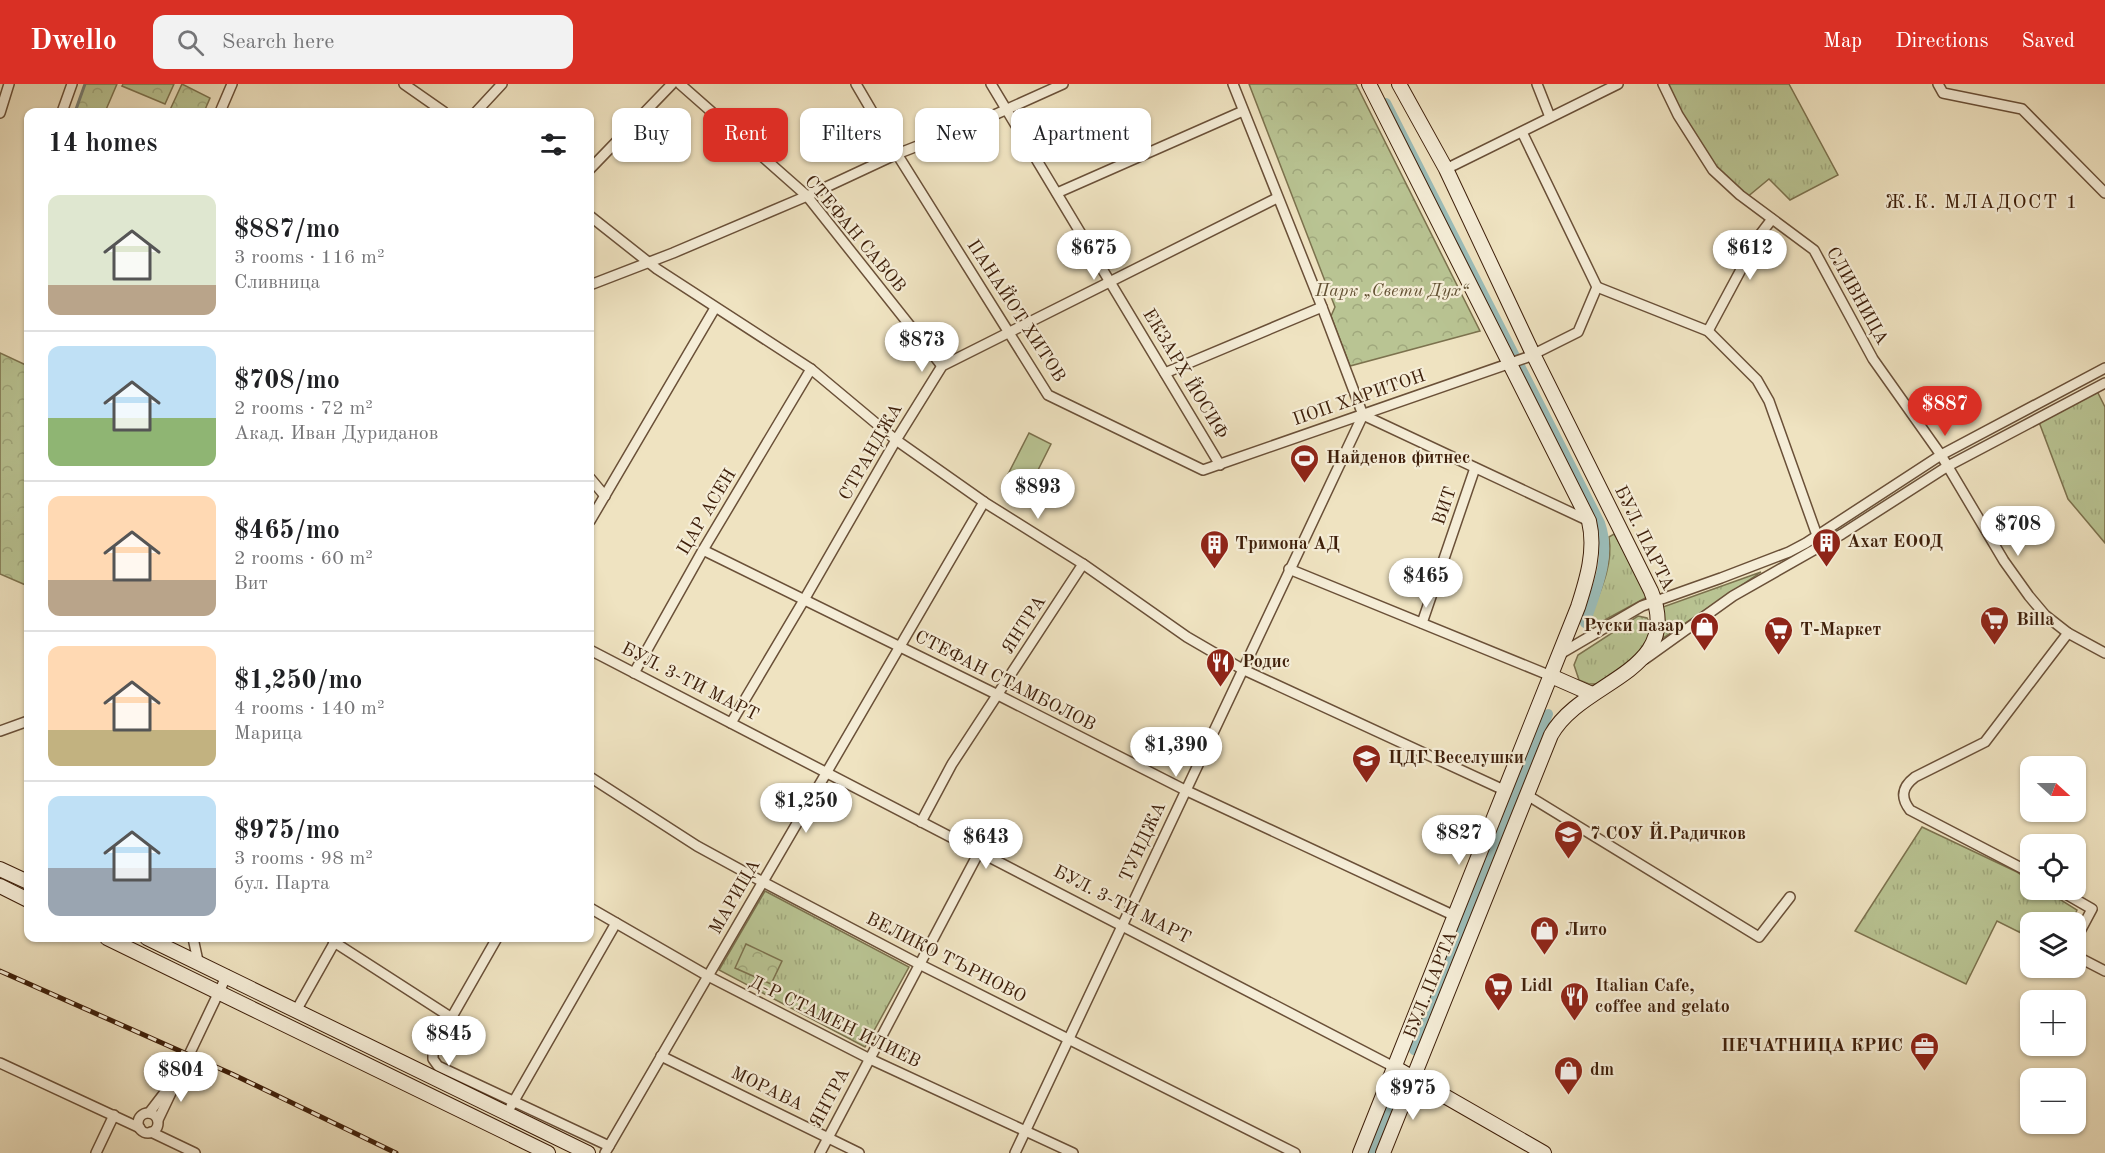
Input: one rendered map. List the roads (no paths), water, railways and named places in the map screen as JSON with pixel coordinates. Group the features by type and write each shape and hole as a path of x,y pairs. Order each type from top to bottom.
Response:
{"main road":[{"name":"БУЛ. ПАРТА","path":"1360,1153 1560,654 1586,579 1591,547 1588,521 1513,362 1369,84"},
{"name":"БУЛ. ПАРТА","path":"1383,1153 1557,725 1573,708 1641,662 1650,650 1657,632 1658,614 1655,600 1530,355 1446,169 1399,84"},
{"path":"1560,654 1567,675 1575,686"},
{"path":"1551,676 1592,694"},
{"path":"0,868 24,880"},
{"path":"0,886 24,898"},
{"path":"115,942 548,1153"},
{"path":"156,942 510,1107 588,1153"},
{"name":"БУЛ. 3-ТИ МАРТ","path":"1395,1067 1544,1153"}],"street":[{"path":"0,111 9,84"},
{"path":"63,108 72,84"},
{"path":"222,108 232,84"},
{"path":"404,84 438,108"},
{"path":"480,108 502,84"},
{"path":"594,165 672,84"},
{"name":"СТЕФАН САВОВ","path":"680,84 807,196 942,366"},
{"name":"ПАНАЙОТ ХИТОВ","path":"856,84 870,108"},
{"name":"ЕКЗАРХ ЙОСИФ","path":"991,84 1220,465"},
{"path":"903,152 1063,84"},
{"path":"1233,84 1322,307 1362,415 1588,521"},
{"path":"1537,84 1550,117"},
{"path":"1446,169 1618,84"},
{"name":"СЛИВНИЦА","path":"1664,84 1678,115 1713,170 1740,195 1814,250 1872,359 1941,454 2004,561 2029,596 2046,615 2068,633 2105,653"},
{"path":"1938,84 1943,93 2022,109 2105,193"},
{"path":"1057,193 1244,111"},
{"path":"1522,132 1597,287 1708,331 1757,380 1769,401 1816,536 1822,546"},
{"path":"594,283 807,196 880,162"},
{"name":"ПАНАЙОТ ХИТОВ","path":"902,162 1008,333 1043,388 1052,398 1203,470 1220,465"},
{"path":"942,366 1277,198"},
{"path":"594,219 649,262 715,308 810,369 896,440 984,502 1083,564 1187,637 1242,669 1506,790"},
{"path":"1708,331 1759,236 1772,219"},
{"name":"ПОП ХАРИТОН","path":"1220,465 1530,355 1578,332 1597,287"},
{"path":"1165,373 1322,307"},
{"path":"594,514 715,308"},
{"name":"СТРАНДЖА","path":"731,723 896,440 942,366"},
{"path":"1560,654 1621,616 1655,600 1721,578 1779,555 1816,536 1941,454 2105,368"},
{"name":"ЦАР АСЕН","path":"634,673 703,550 810,369"},
{"path":"1641,662 1733,597 1822,546 1948,466 2105,383"},
{"name":"ТУНДЖА","path":"1015,1153 1362,415"},
{"name":"ВИТ","path":"1422,623 1475,468"},
{"path":"594,483 605,496"},
{"name":"МАРИЦА","path":"607,1150 984,502"},
{"name":"СТЕФАН СТАМБОЛОВ","path":"703,550 1185,790 1455,916"},
{"name":"ЯНТРА","path":"921,822 952,764 1083,564"},
{"path":"1289,569 1551,676"},
{"path":"2020,867 1910,810 1905,804 1904,789 1915,777 1985,742 2068,633"},
{"name":"БУЛ. 3-ТИ МАРТ","path":"594,652 1395,1067"},
{"path":"0,731 24,722"},
{"name":"ВЕЛИКО ТЪРНОВО","path":"594,780 697,846 763,882 919,964 1295,1153"},
{"path":"1527,795 1759,937 1790,897"},
{"name":"ЯНТРА","path":"820,1153 988,835"},
{"path":"2076,900 2092,909 2086,920"},
{"name":"Д-Р СТАМЕН ИЛИЕВ","path":"594,910 708,976 870,1059 1073,1153"},
{"path":"510,1107 616,923"},
{"path":"195,942 198,961"},
{"path":"297,1009 332,942"},
{"path":"338,942 452,1018"},
{"path":"495,942 433,1050 433,1059 438,1066 510,1107 607,1150"},
{"path":"2086,961 2105,971"},
{"path":"0,1064 114,1115 145,1132 156,1126 226,975"},
{"name":"МОРАВА","path":"661,1056 859,1153"},
{"path":"140,1128 139,1120 147,1114 180,1073"},
{"path":"114,1115 155,1115 156,1126"},
{"path":"96,1153 114,1115"},
{"path":"156,1126 192,1151"}],"waterway":[{"path":"76,108 85,84"},
{"path":"1386,103 1600,523 1604,548 1603,561 1598,586 1585,623"},
{"path":"1414,1050 1548,714"},
{"path":"1371,1153 1395,1094"}],"railway":[{"path":"0,971 232,1074 396,1153"}],"place":[{"name":"Найденов фитнес","path":"1305,484"},
{"name":"Ахат ЕООД","path":"1826,568"},
{"name":"Тримона АД","path":"1214,570"},
{"name":"Billa","path":"1995,646"},
{"name":"Руски пазар","path":"1705,652"},
{"name":"Т-Маркет","path":"1779,656"},
{"name":"Родис","path":"1221,688"},
{"name":"ЦДГ Веселушки","path":"1367,784"},
{"name":"7 СОУ Й.Радичков","path":"1569,860"},
{"name":"Лито","path":"1544,956"},
{"name":"Lidl","path":"1499,1012"},
{"name":"Italian Cafe, coffee and gelato","path":"1574,1022"},
{"name":"ПЕЧАТНИЦА КРИС","path":"1924,1072"},
{"name":"dm","path":"1569,1096"}],"district":[{"name":"Ж.К. МЛАДОСТ 1","path":"1982,203"}],"park label":[{"name":"Парк „Свети Дух“","path":"1392,291"}]}
